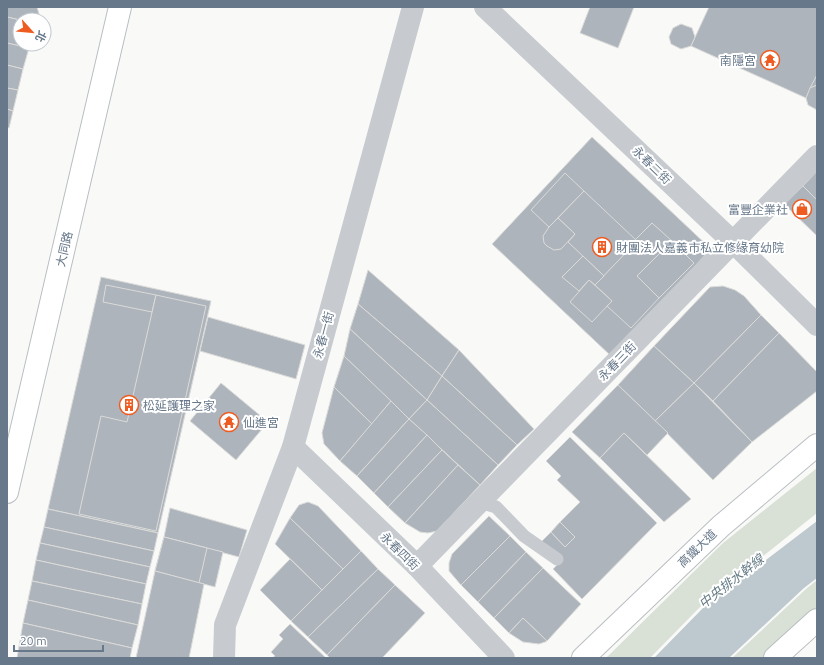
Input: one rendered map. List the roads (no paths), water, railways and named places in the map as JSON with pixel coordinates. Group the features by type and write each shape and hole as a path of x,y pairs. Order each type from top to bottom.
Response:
{"street":[{"name":"大同路","path":"7,492 120,7"},
{"name":"永春一街","path":"224,658 225,625 293,447 413,7"},
{"name":"永春二街","path":"486,7 733,242 817,325"},
{"name":"永春三街","path":"417,566 817,156"},
{"name":"高鐵大道","path":"583,658 721,526 817,445"},
{"name":"永春四街","path":"293,447 417,566 504,658"},
{"path":"775,658 817,620"}],"lane":[{"path":"480,502 496,507 524,536 557,558"}],"place":[{"name":"南隱宮","path":"770,60"},
{"name":"富豐企業社","path":"802,209"},
{"name":"財團法人嘉義市私立修緣育幼院","path":"602,247"},
{"name":"松延護理之家","path":"129,405"},
{"name":"仙進宮","path":"229,422"}],"water label":[{"name":"中央排水幹線","path":"731,581"}]}
